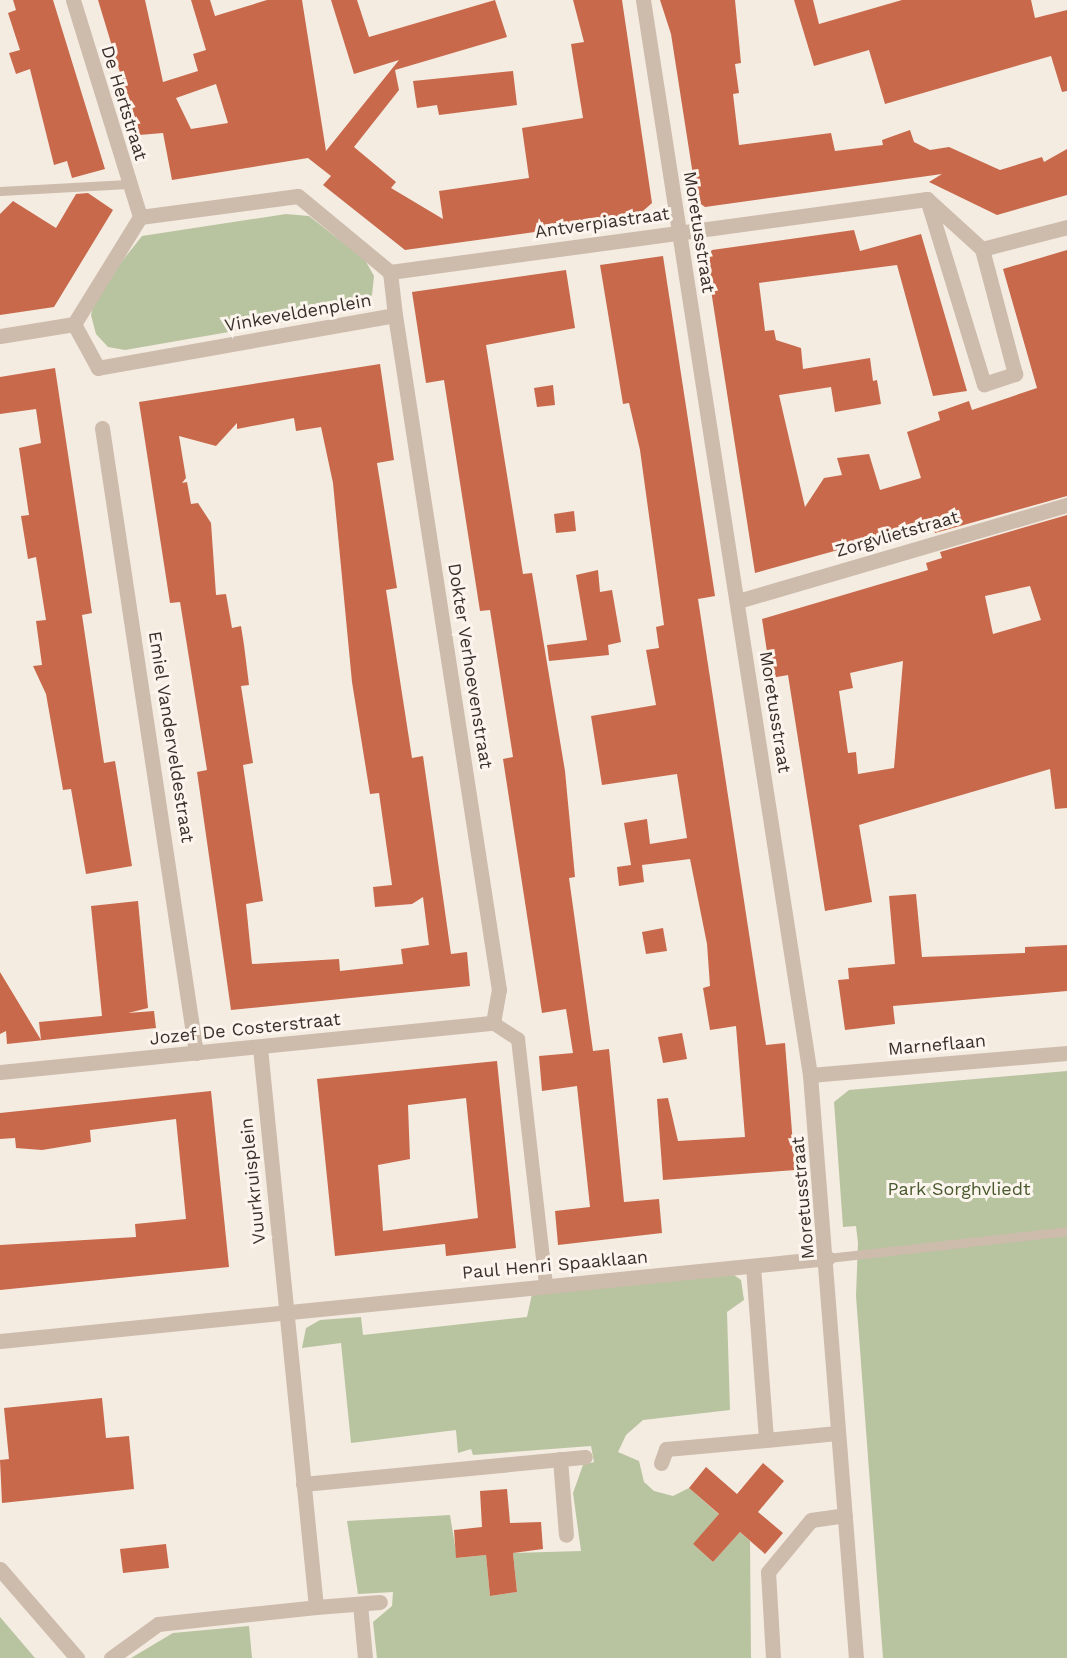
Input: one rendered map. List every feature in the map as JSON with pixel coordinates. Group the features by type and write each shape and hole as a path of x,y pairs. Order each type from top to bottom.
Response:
{"street":[{"name":"De Hertstraat","path":"73,0 140,217"},
{"name":"Moretusstraat","path":"643,0 810,1075 828,1258 837,1433 856,1658"},
{"name":"Vinkeveldenplein","path":"74,324 98,368 395,315 390,272 298,196 140,217"},
{"name":"Antverpiastraat","path":"390,272 927,199"},
{"path":"927,199 982,249 1016,374 984,384 927,199"},
{"path":"0,336 74,324 140,217"},
{"path":"982,249 1067,227"},
{"name":"Dokter Verhoevenstraat","path":"395,315 499,990 493,1023"},
{"name":"Emiel Vanderveldestraat","path":"102,428 196,1053"},
{"name":"Zorgvlietstraat","path":"738,602 1067,505"},
{"path":"493,1023 518,1039 546,1285"},
{"name":"Jozef De Costerstraat","path":"0,1072 260,1048 493,1023"},
{"name":"Vuurkruisplein","path":"260,1048 286,1310"},
{"name":"Marneflaan","path":"810,1075 1067,1053"},
{"name":"Paul Henri Spaaklaan","path":"0,1341 286,1310 828,1258"},
{"path":"753,1266 766,1440"},
{"path":"286,1310 316,1607"},
{"path":"661,1463 666,1449 837,1433"},
{"path":"303,1484 585,1457"},
{"path":"560,1459 566,1535"},
{"path":"773,1658 768,1572 811,1520 844,1515"},
{"path":"0,1569 77,1658"},
{"path":"111,1658 158,1624 380,1602"},
{"path":"360,1604 365,1658"}],"lane":[{"path":"0,190 128,184"},
{"path":"828,1258 1067,1231"}],"green space":[{"path":"286,214 309,216 365,260 374,276 372,295 361,309 125,350 108,347 96,334 91,315 96,294 142,236"},
{"name":"Park Sorghvliedt","path":"1067,1071 1067,1658 883,1658 856,1296 858,1243 856,1226 843,1227 834,1102 849,1090"},
{"path":"734,1275 741,1280 744,1300 727,1312 730,1410 643,1420 626,1435 618,1452 639,1461 644,1482 654,1491 673,1496 689,1488 724,1519 693,1544 713,1562 740,1532 750,1541 751,1658 377,1658 373,1622 392,1606 393,1592 358,1594 347,1521 450,1515 457,1558 486,1555 490,1596 517,1592 513,1553 581,1551 573,1493 583,1465 594,1462 591,1446 473,1455 471,1449 458,1453 456,1430 351,1443 341,1343 302,1348 306,1328 320,1320 361,1317 363,1335 527,1317 532,1294"},
{"path":"0,1617 35,1658 0,1658"},
{"path":"249,1626 252,1658 131,1658 173,1633"}],"building":[{"path":"13,0 53,0 105,169 72,178 67,161 54,165 30,69 16,74 9,53 20,50 8,13 16,10"},
{"path":"98,0 145,0 163,82 198,71 193,54 206,50 191,0 210,0 215,16 267,0 302,0 326,151 399,60 354,74 331,0 357,0 369,37 495,0 507,37 395,70 399,90 354,147 396,182 391,188 443,219 439,191 529,178 522,128 583,118 571,44 584,42 573,0 622,0 652,203 635,218 405,250 323,185 331,176 308,158 172,180 163,133 139,135","holes":["216,84 228,123 191,129 176,98"]},
{"path":"660,0 735,0 741,63 735,64 739,93 733,94 739,145 831,133 835,151 883,145 882,140 910,130 914,142 930,150 949,147 1000,170 1042,157 1044,162 1067,149 1067,195 997,215 929,182 942,174 705,207 697,201 671,34"},
{"path":"794,0 813,0 819,24 902,0 1031,0 1035,18 1067,10 1067,91 1062,92 1051,56 885,104 869,50 814,66"},
{"path":"513,71 517,105 439,115 437,105 417,108 413,81"},
{"path":"88,193 113,210 54,307 0,315 0,214 13,201 56,228 76,194"},
{"path":"854,230 860,251 921,234 967,391 933,396 897,265 759,283 765,331 774,330 776,340 801,348 803,369 870,358 873,381 877,380 881,404 835,412 831,387 779,395 805,507 824,478 842,475 837,458 869,454 880,490 921,478 907,432 940,420 938,412 969,401 972,410 1037,388 1003,269 1067,250 1067,496 935,533 932,524 755,573 706,258 712,250"},
{"path":"663,256 715,596 698,599 766,1045 785,1043 795,1170 663,1180 657,1099 668,1098 678,1141 745,1137 736,1026 710,1030 703,988 710,986 707,944 690,859 642,865 644,882 619,886 617,867 631,865 624,823 647,819 650,844 687,838 677,774 602,785 591,716 656,705 646,650 659,648 656,627 664,625 640,450 629,403 623,404 600,265"},
{"path":"566,270 575,328 486,345 523,574 532,573 565,771 575,877 569,878 593,1051 609,1049 624,1202 659,1199 662,1233 558,1245 555,1211 590,1207 577,1086 542,1091 539,1056 573,1053 566,1009 542,1013 503,759 513,757 490,610 480,611 444,380 426,383 412,292"},
{"path":"380,364 394,460 377,463 397,588 386,590 412,758 423,756 451,954 467,952 470,986 231,1010 197,772 207,770 180,602 170,603 139,402","holes":["294,418 296,431 321,427 333,483 352,682 370,794 379,793 392,885 373,887 375,907 412,904 423,897 429,945 401,949 403,964 340,971 339,959 252,964 246,904 263,901 243,765 253,763 241,686 249,685 244,645 241,626 232,628 226,594 216,595 211,523 198,503 191,504 187,482 182,483 186,478 179,436 216,446 237,423 237,429"]},
{"path":"55,368 92,613 82,615 104,763 115,761 132,866 86,874 71,789 63,790 46,694 33,666 42,665 36,621 46,620 36,557 28,559 21,516 29,515 19,448 41,443 36,409 0,414 0,377"},
{"path":"553,385 555,405 537,407 534,388"},
{"path":"574,511 576,531 556,533 554,514"},
{"path":"1067,515 1067,808 1055,809 1050,769 859,825 872,902 825,911 788,675 771,678 762,619 928,570 926,563 942,558 940,552","holes":["1030,586 1041,620 993,634 985,596","903,661 894,768 858,774 856,752 848,753 839,691 853,688 850,673"]},
{"path":"598,570 600,592 612,590 621,642 608,645 609,655 549,661 547,645 587,640 576,575"},
{"path":"916,894 922,957 1025,953 1025,947 1067,945 1067,991 893,1006 895,1024 845,1030 838,980 849,979 848,968 895,964 889,896"},
{"path":"138,901 148,1008 128,1013 154,1011 156,1028 7,1044 6,1031 0,1034 0,972 41,1040 39,1022 102,1016 91,906"},
{"path":"663,928 667,951 646,954 642,932"},
{"path":"682,1033 687,1059 663,1063 658,1037"},
{"path":"497,1061 516,1248 446,1256 445,1244 335,1256 317,1079","holes":["466,1098 478,1218 383,1231 378,1165 410,1159 408,1105"]},
{"path":"211,1091 229,1267 0,1290 0,1245 136,1237 135,1224 186,1219 176,1119 90,1130 91,1142 42,1150 16,1148 15,1138 0,1139 0,1113"},
{"path":"102,1398 106,1438 129,1436 134,1489 2,1503 0,1460 9,1459 4,1408"},
{"path":"763,1463 784,1481 758,1512 783,1533 765,1554 740,1532 713,1562 693,1544 719,1514 689,1488 706,1467 737,1494"},
{"path":"507,1489 510,1523 541,1522 543,1549 513,1553 517,1592 490,1596 486,1555 456,1558 454,1530 482,1527 480,1491"},
{"path":"166,1544 169,1568 123,1573 120,1549"}]}
